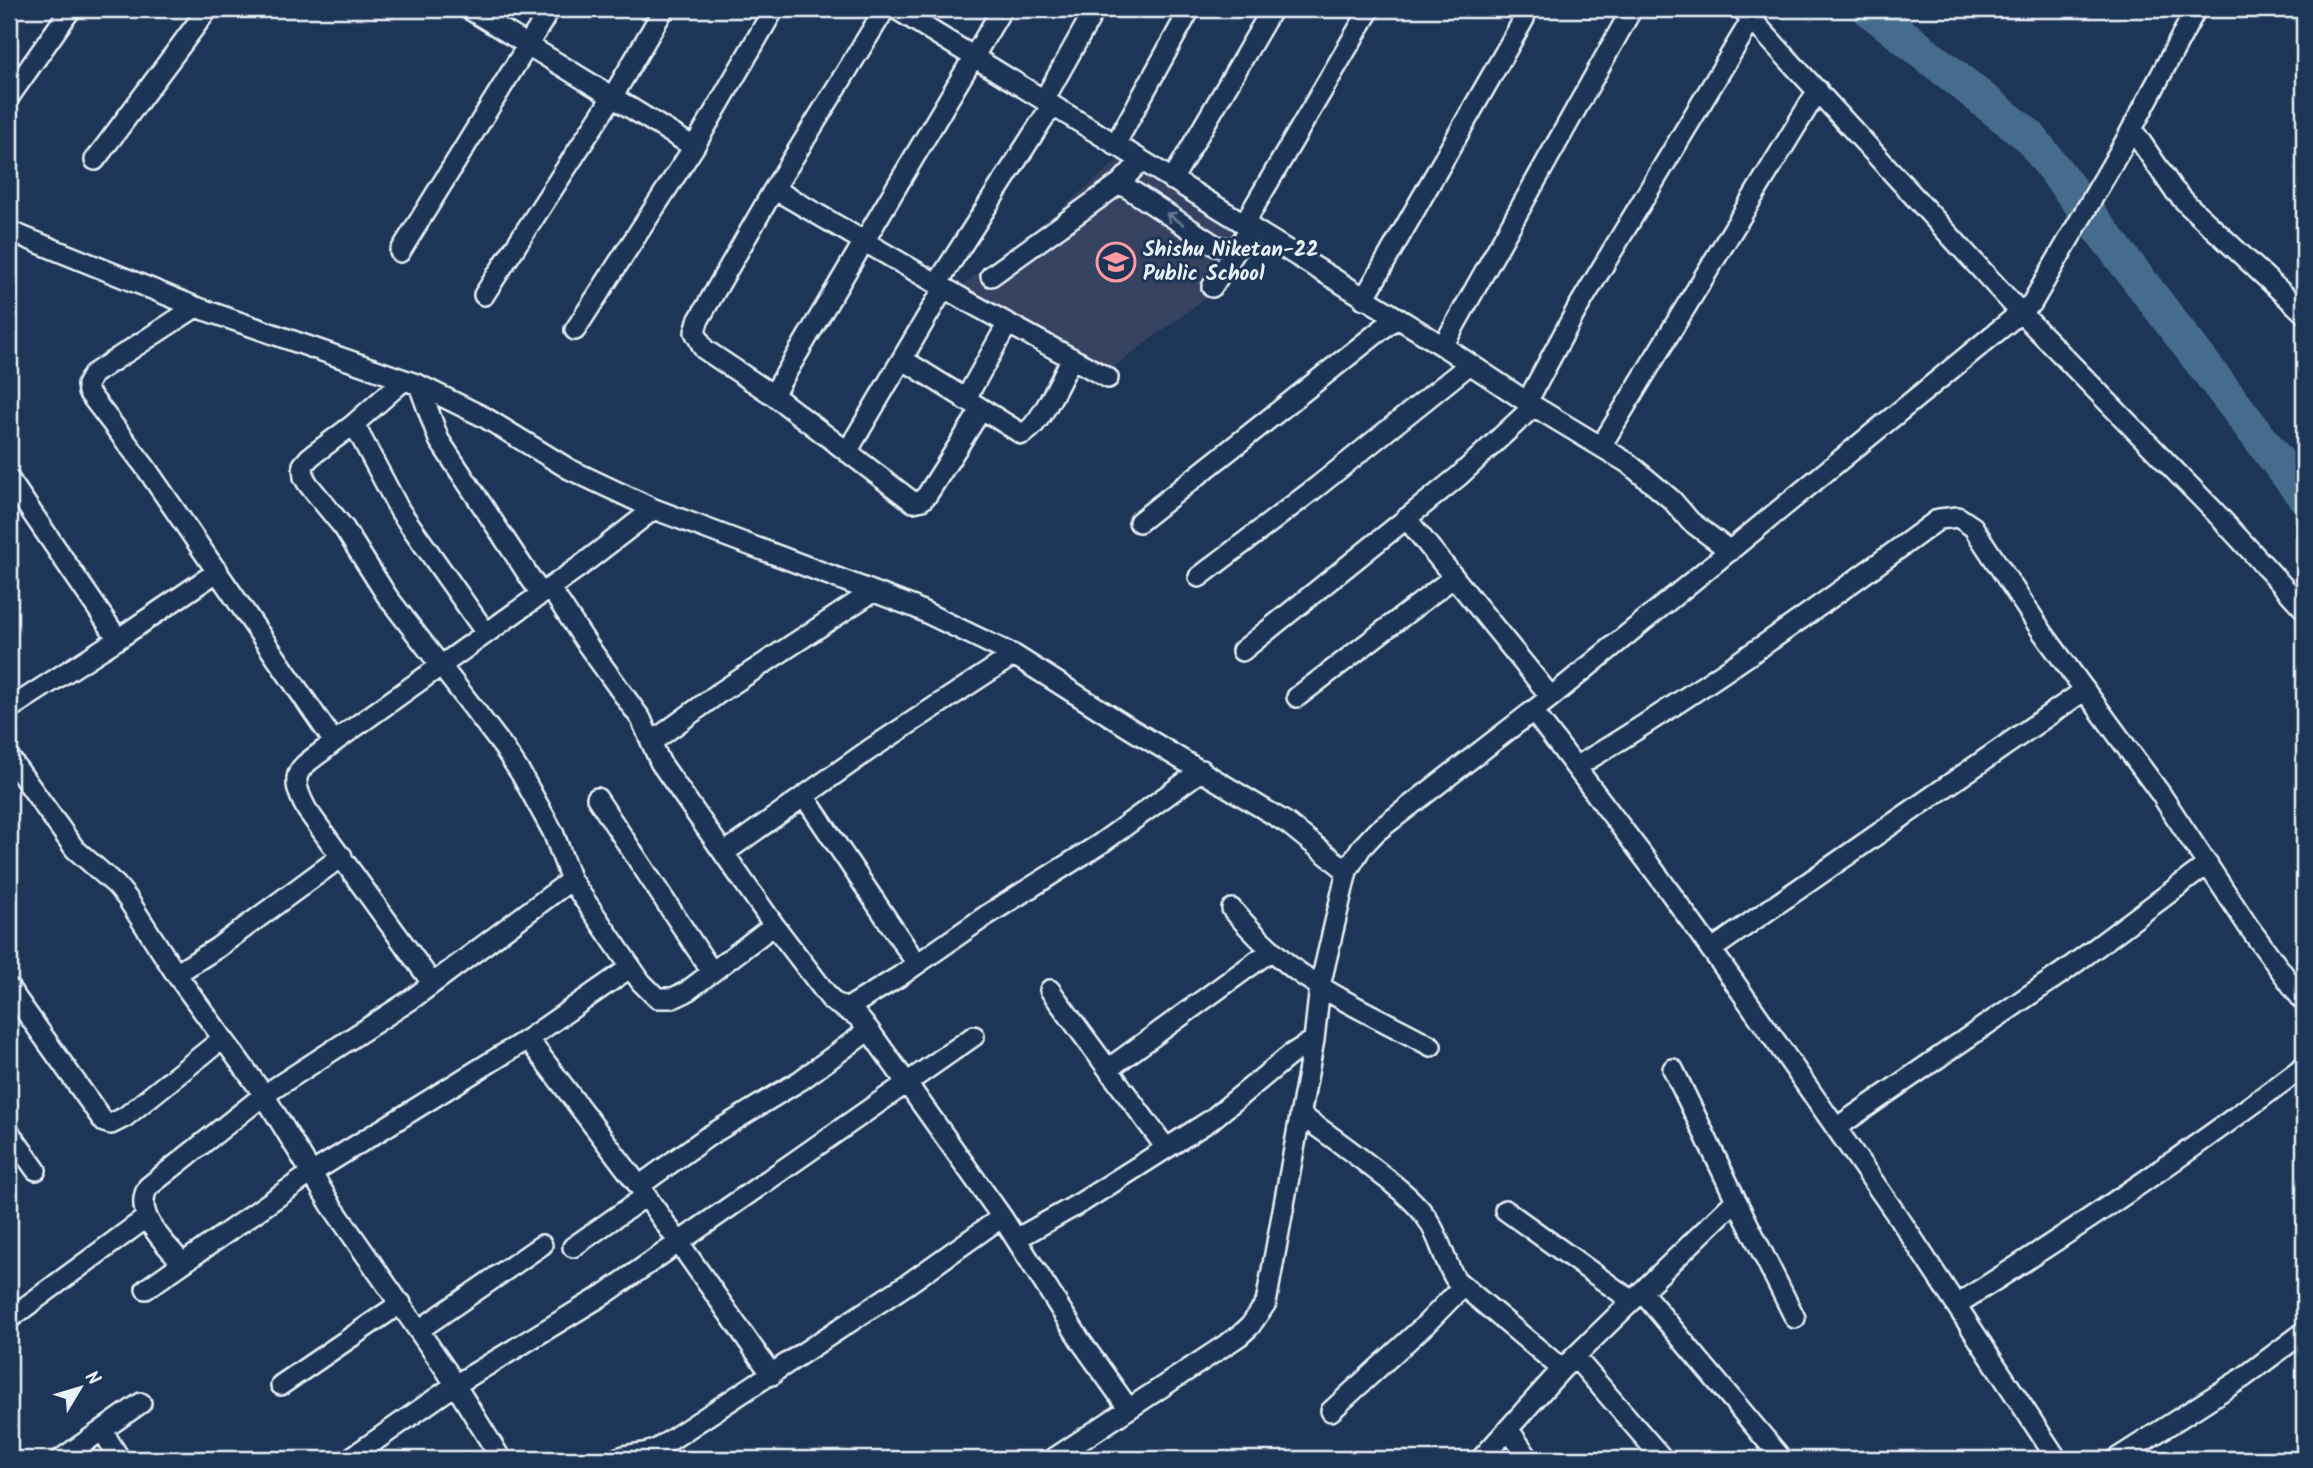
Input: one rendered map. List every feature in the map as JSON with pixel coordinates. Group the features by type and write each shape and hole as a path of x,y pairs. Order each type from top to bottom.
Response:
{"street":[{"path":"9,97 71,9"},
{"path":"95,160 208,9"},
{"path":"469,9 694,147"},
{"path":"400,252 550,9"},
{"path":"484,295 613,96 664,9"},
{"path":"575,330 694,147 774,9"},
{"path":"885,9 775,189 698,321 695,332 704,349 773,396 909,500 917,502 927,495 973,405 1008,323"},
{"path":"773,396 1002,9"},
{"path":"847,452 1048,103 1095,9"},
{"path":"1115,145 1190,9"},
{"path":"1172,180 1272,9"},
{"path":"1212,287 1238,246 1370,9"},
{"path":"1443,345 1632,9"},
{"path":"909,12 974,57 1364,299 1443,345 1531,404 1629,463 1672,500 1690,521 1730,551"},
{"path":"1053,1459 1239,1336 1259,1315 1266,1303 1314,1040 1320,986 1347,871 1361,848 1376,832 1551,697 2021,313 2039,293 2128,136 2187,13"},
{"path":"1242,652 1459,476 1531,404 1576,311 1747,14 2021,313 2214,511 2304,610"},
{"path":"1364,299 1524,19"},
{"path":"1601,446 1818,90"},
{"path":"2128,136 2189,206 2304,313"},
{"path":"991,276 1120,183 1141,161"},
{"path":"1120,183 1216,246 1238,246"},
{"path":"775,189 863,242 1108,378"},
{"path":"9,231 196,307 411,382 484,417 569,469 654,509 914,607 1014,655 1287,823 1347,871"},
{"path":"196,307 108,362 93,374 87,385 88,392 146,468 334,742"},
{"path":"1139,522 1396,318"},
{"path":"902,359 1016,433 1026,433 1035,424 1072,358"},
{"path":"1199,577 1318,486 1470,363"},
{"path":"411,382 310,457 303,465 304,477 344,528 387,596 522,774 553,832 571,880 649,992 664,1000 686,992 774,925"},
{"path":"411,382 439,440 545,591 641,719 660,762 774,925 832,1001 857,1016 869,1030 1002,1217 1082,1343 1129,1409"},
{"path":"354,425 400,511 486,633"},
{"path":"9,479 118,639"},
{"path":"432,983 307,810 296,786 296,777 301,769 334,742 545,591 654,509"},
{"path":"1576,767 1653,721 1755,652 1939,519 1958,517 1973,527 2085,690 2160,793 2248,926 2304,1002"},
{"path":"1406,519 1551,697"},
{"path":"9,709 218,571"},
{"path":"1297,697 1454,577"},
{"path":"652,742 719,693 872,593"},
{"path":"724,853 869,750 1014,655"},
{"path":"1711,950 2085,690"},
{"path":"1533,711 1711,950 1836,1128 1903,1224 2057,1459"},
{"path":"9,757 75,849 127,898 176,974 264,1095 331,1205 401,1303 501,1459"},
{"path":"846,1009 1100,844 1202,770"},
{"path":"804,796 917,964"},
{"path":"597,798 712,972"},
{"path":"176,974 217,948 342,856"},
{"path":"1836,1128 2066,970 2208,864"},
{"path":"182,1264 146,1218 143,1203 148,1187 264,1095 412,999 571,880"},
{"path":"1232,909 1272,950 1320,986 1431,1046"},
{"path":"1108,1069 1272,950"},
{"path":"146,1289 313,1172 528,1039 631,967"},
{"path":"9,988 104,1122 111,1124 125,1117 222,1039"},
{"path":"1050,990 1166,1147"},
{"path":"573,1247 707,1137 801,1080 869,1030"},
{"path":"349,1459 455,1385 605,1294 679,1244 974,1036"},
{"path":"528,1039 705,1276 772,1375"},
{"path":"1016,1240 1082,1202 1211,1120 1274,1068 1314,1040"},
{"path":"1956,1305 2046,1248 2304,1066"},
{"path":"1672,1069 1795,1318"},
{"path":"1300,1115 1343,1144 1413,1202 1427,1217 1446,1265 1463,1286 1568,1363 1663,1459"},
{"path":"9,1132 36,1170"},
{"path":"1481,1459 1568,1363 1736,1200"},
{"path":"1505,1210 1637,1297 1782,1459"},
{"path":"616,1459 626,1455 643,1455 657,1449 909,1283 1002,1217"},
{"path":"9,1319 146,1218"},
{"path":"419,1330 542,1245"},
{"path":"1331,1411 1425,1325 1463,1286"},
{"path":"281,1385 401,1303"},
{"path":"2116,1459 2244,1377 2304,1332"},
{"path":"61,1459 141,1403"},
{"path":"102,1430 120,1459"},
{"path":"1509,1430 1529,1459"}],"shaded area":[{"name":"Shishu Niketan-22 Public School","path":"1123,156 1256,238 1222,286 1111,369 961,286 1042,225"}],"waterway":[{"path":"1869,9 2029,136 2304,496"}],"place":[{"name":"Shishu Niketan-22 Public School","path":"1116,262"}]}
